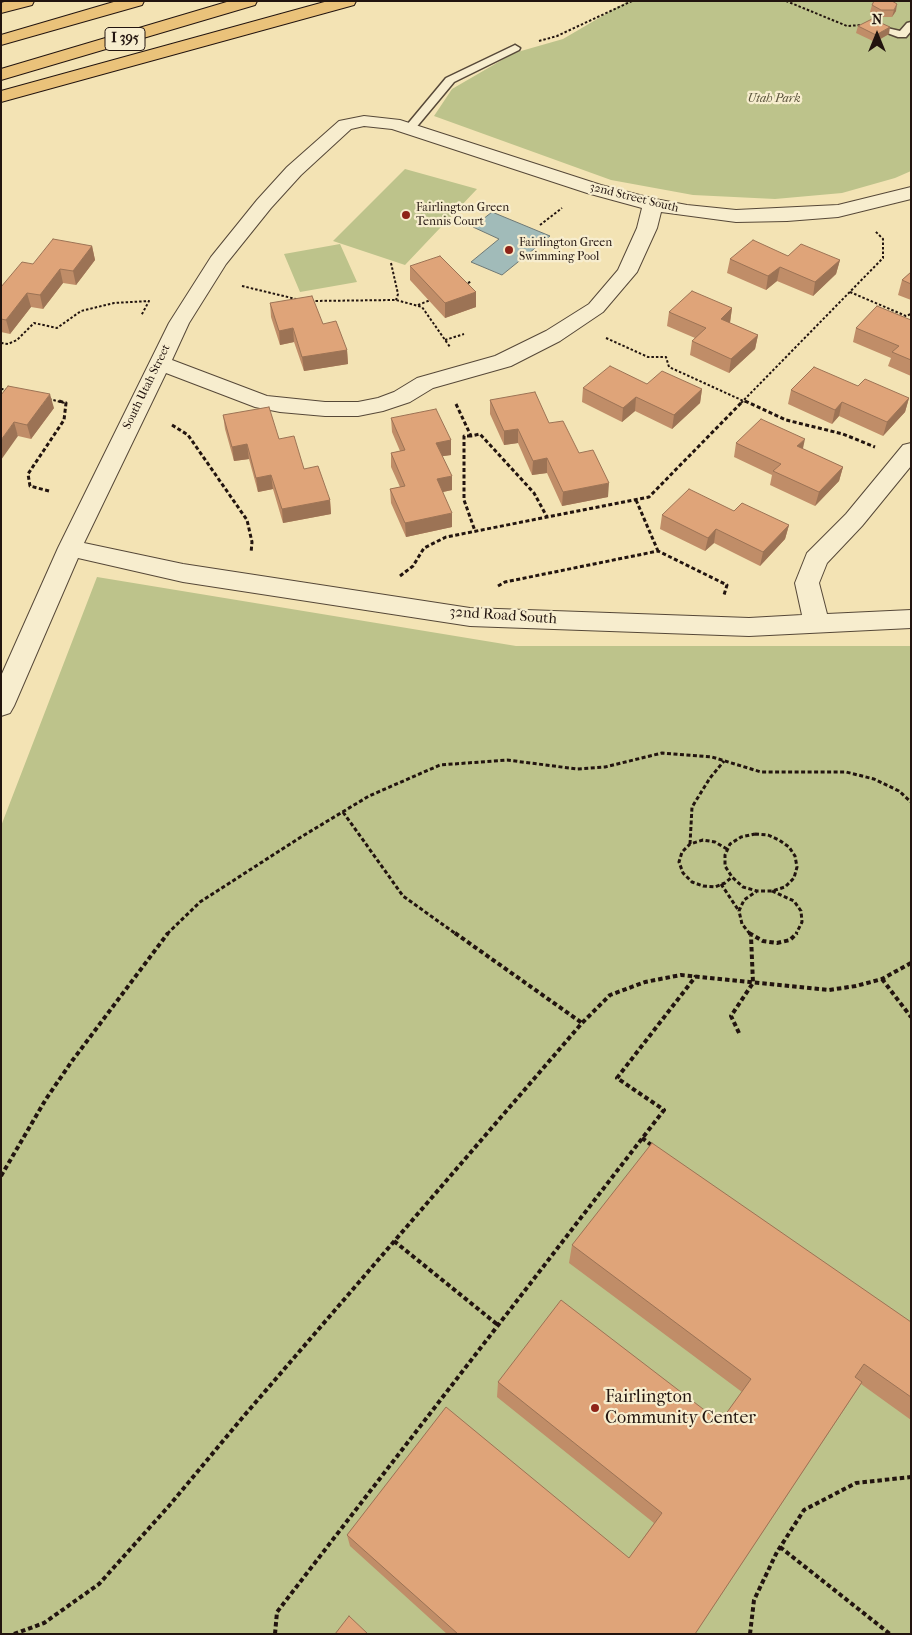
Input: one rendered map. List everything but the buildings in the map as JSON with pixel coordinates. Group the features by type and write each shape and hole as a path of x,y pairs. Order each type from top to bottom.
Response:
{"highway":[{"path":"1,8 26,1"},
{"path":"1,40 136,1"},
{"name":"I 395","path":"1,75 249,1"},
{"path":"260,26 332,1"},
{"path":"1,97 348,1"}],"street":[{"name":"32nd Street South","path":"364,121 389,123 410,128 594,189 653,205 736,216 838,212 911,193"},
{"name":"South Utah Street","path":"1,706 70,548 159,363 179,323 218,260 294,170 345,125 364,121"},
{"path":"159,363 263,402 342,409 358,409 383,404 402,397 425,383 503,361 553,336 596,308 627,272 647,228 653,205"},
{"path":"816,622 808,583 816,559 854,520 911,450"},
{"name":"32nd Road South","path":"70,548 183,573 470,617 749,626 911,618"}],"lane":[{"path":"887,31 906,38 911,25"},
{"path":"410,128 450,80 515,48"}],"path":[{"path":"515,48 558,36 632,1"},
{"path":"786,1 847,26 871,25 887,31"},
{"path":"540,225 564,206"},
{"path":"395,579 412,566 424,548 446,537 649,497 883,258 883,240 874,230"},
{"path":"391,263 398,294 396,300"},
{"path":"463,285 472,281"},
{"path":"242,286 306,301 396,300 422,307 451,348"},
{"path":"850,292 906,316 911,314"},
{"path":"418,306 436,297"},
{"path":"1,343 8,344 17,340 34,323 57,328 81,311 114,303 148,301 141,316"},
{"path":"445,340 464,334"},
{"path":"606,338 648,357 666,356 669,367 786,420 843,434 880,449"},
{"path":"1,389 10,391"},
{"path":"48,399 66,403 64,420 28,474 30,486 49,491"},
{"path":"456,404 471,436"},
{"path":"172,425 188,435 247,520 252,542 251,553"},
{"path":"475,532 464,500 464,436 480,434 534,493 547,517"},
{"path":"636,500 658,551"},
{"path":"493,589 505,582 658,551 727,585 724,596"},
{"path":"1,1176 46,1099 72,1061 166,936 200,902 369,796 440,765 507,760 577,769 605,767 662,753 712,757 761,772 846,772 874,780 899,791 911,802"},
{"path":"690,844 692,807 710,778 724,761"},
{"path":"343,812 403,896 582,1023"},
{"path":"721,884 739,911 742,924 751,936 763,941 777,943 790,940 798,932 802,922 801,911 794,902 783,894 772,891 757,891 743,886 732,878 725,866 725,855 730,844 741,836 768,835 789,847 795,856 796,862 794,878 785,886 772,891"},
{"path":"728,849 715,842 702,840 690,844 682,852 679,862 683,873 692,882 703,886 715,886 725,883 732,878"},
{"path":"739,911 744,900 757,891"},
{"path":"738,1033 731,1016 753,983 751,936"},
{"path":"14,1634 44,1622 99,1584 168,1507 582,1023 610,995 646,982 681,975 829,990 856,986 882,979 911,963"},
{"path":"275,1634 277,1612 664,1110 616,1078 696,976"},
{"path":"882,979 911,1017"},
{"path":"642,1138 659,1150"},
{"path":"394,1241 498,1325"},
{"path":"750,1634 754,1600 780,1547 804,1510 856,1483 911,1477"},
{"path":"780,1547 890,1634"}],"green space":[{"name":"Utah Park","path":"628,1 911,1 911,171 895,178 842,193 775,199 693,195 611,180 434,116 452,89 514,53 563,39"},
{"name":"Fairlington Green Tennis Court","path":"405,169 477,189 405,265 333,241"},
{"path":"340,244 357,282 300,292 284,254"},
{"path":"97,577 516,646 911,646 911,1634 1,1634 1,826"}],"water":[{"name":"Fairlington Green Swimming Pool","path":"492,212 550,236 502,275 471,262 499,239 473,227"}],"place":[{"name":"Fairlington Green Tennis Court","path":"406,215"},
{"name":"Fairlington Green Swimming Pool","path":"509,250"},
{"name":"Fairlington Community Center","path":"595,1408"}]}
